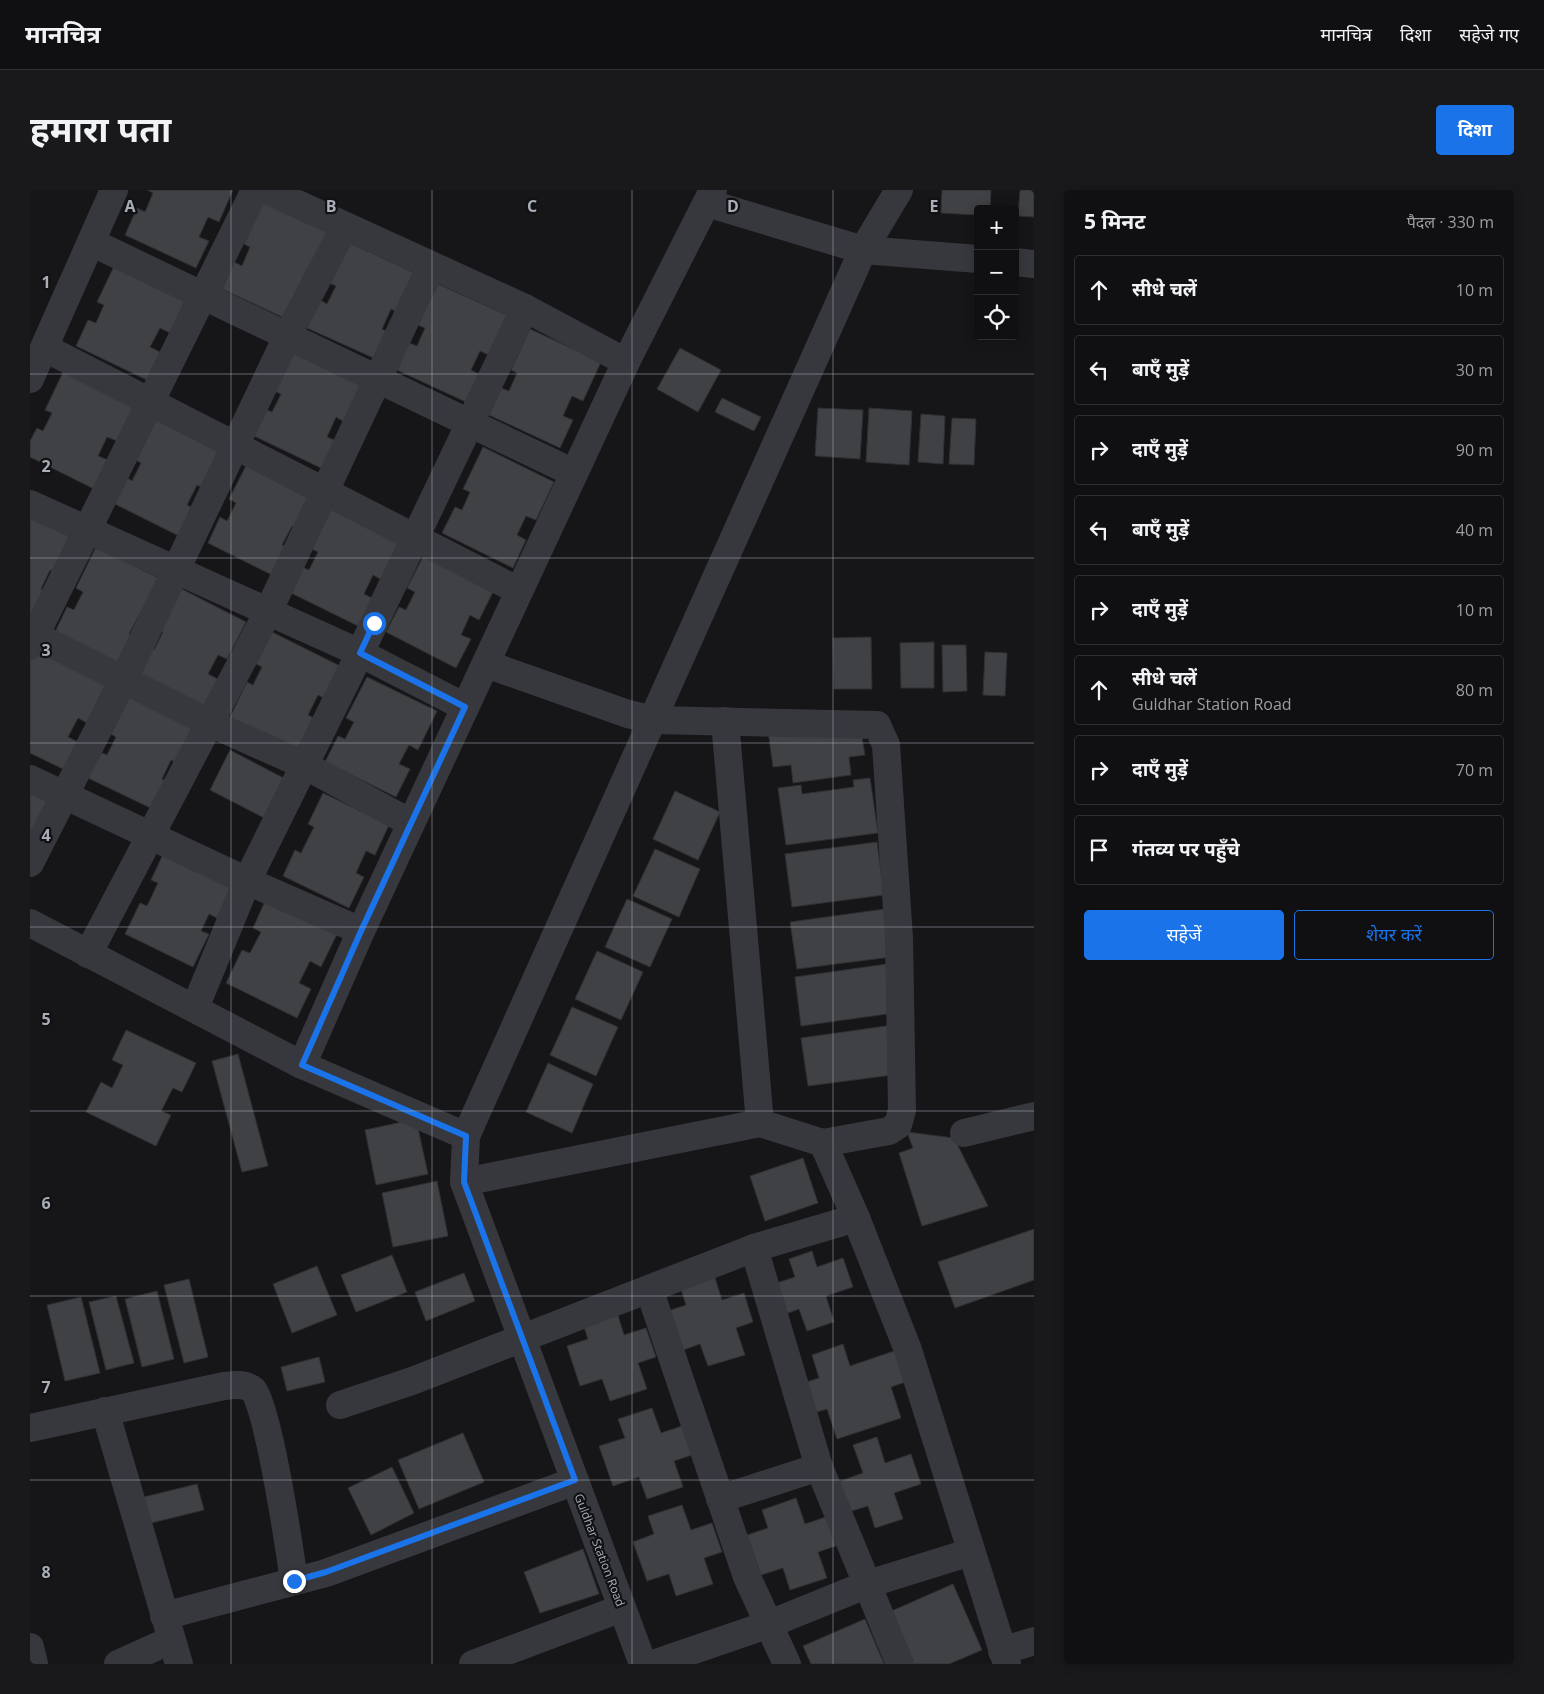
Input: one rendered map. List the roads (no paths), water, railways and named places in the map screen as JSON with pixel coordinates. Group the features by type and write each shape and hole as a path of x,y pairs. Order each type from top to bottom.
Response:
{"street":[{"path":"30,379 114,190"},
{"path":"255,190 32,639 124,678 210,723 304,765 411,823"},
{"path":"267,190 525,308 626,362"},
{"path":"486,664 628,714 654,720 868,723 877,725 886,745 899,938 901,1118 898,1125 889,1131 823,1143 760,1123 464,1182 466,1136 654,720 863,250 899,190"},
{"path":"302,1065 361,931 626,362 710,197 863,250 974,259"},
{"path":"30,863 124,678 175,569 344,226"},
{"path":"91,242 574,473"},
{"path":"1019,262 1034,264"},
{"path":"88,954 268,612 379,380 431,266"},
{"path":"195,1008 247,881 360,653 525,308"},
{"path":"45,348 519,591"},
{"path":"30,504 360,653 465,707"},
{"path":"725,721 760,1123"},
{"path":"30,778 65,797 361,931"},
{"path":"30,923 302,1065 466,1136"},
{"path":"964,1133 1034,1116"},
{"path":"823,1143 856,1218 908,1350 1005,1657 1034,1641"},
{"name":"Guldhar Station Road","path":"464,1182 643,1664"},
{"path":"340,1405 412,1380 754,1248 856,1218"},
{"path":"754,1248 819,1467 900,1664"},
{"path":"648,1289 747,1577 786,1664"},
{"path":"30,1428 224,1386 242,1385 252,1389 258,1396 264,1419 284,1515 294,1581"},
{"path":"105,1411 171,1640"},
{"path":"720,1499 819,1467"},
{"path":"118,1664 294,1581 326,1572 575,1480"},
{"path":"653,1664 767,1625 868,1584 971,1552"},
{"path":"473,1664 622,1608"},
{"path":"30,1647 34,1664"}]}
